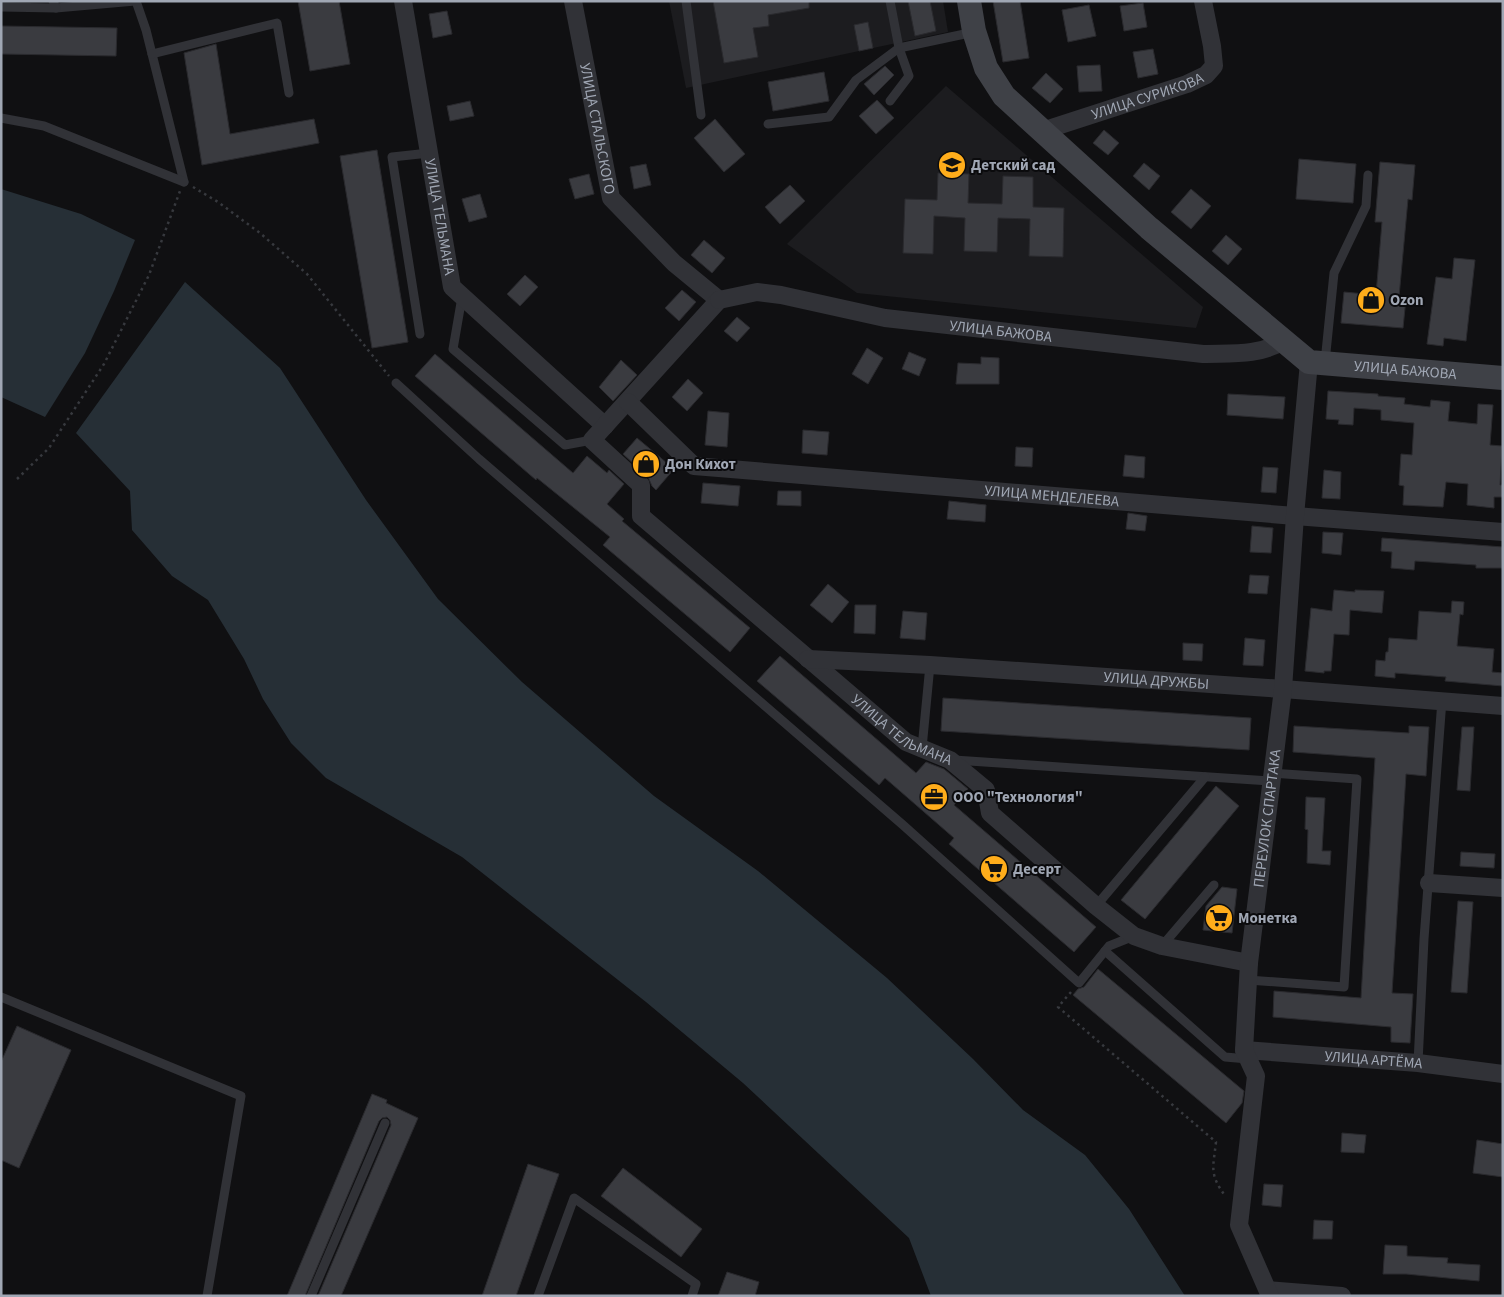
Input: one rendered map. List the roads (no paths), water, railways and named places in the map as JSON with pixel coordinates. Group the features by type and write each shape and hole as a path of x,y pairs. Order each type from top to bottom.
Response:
{"main road":[{"path":"969,1 974,32 986,68 1004,96 1149,228 1284,341 1317,362"},
{"name":"УЛИЦА БАЖОВА","path":"1317,362 1503,378"}],"street":[{"name":"УЛИЦА ТЕЛЬМАНА","path":"403,1 452,287 605,426"},
{"name":"УЛИЦА СТАЛЬСКОГО","path":"573,1 611,198 674,263 719,300"},
{"name":"УЛИЦА СУРИКОВА","path":"1042,131 1187,84 1206,75 1214,66 1203,1"},
{"name":"УЛИЦА БАЖОВА","path":"719,300 758,292 781,295 885,318 1203,354 1254,353 1272,348 1284,341"},
{"path":"592,440 719,300"},
{"name":"ПЕРЕУЛОК СПАРТАКА","path":"1269,1293 1239,1226 1256,1076 1246,1055 1248,972 1283,689 1295,516 1317,362"},
{"name":"УЛИЦА МЕНДЕЛЕЕВА","path":"628,402 694,466 1503,532"},
{"name":"УЛИЦА ТЕЛЬМАНА","path":"592,440 642,485 642,516 906,742 950,760 986,790 990,813 1096,906 1134,936 1248,972"},
{"name":"УЛИЦА ДРУЖБЫ","path":"808,659 930,665 1442,700 1503,706"},
{"path":"1429,883 1503,888"},
{"name":"УЛИЦА АРТЁМА","path":"1246,1055 1418,1063 1503,1074"},
{"path":"1269,1293 1342,1296"}],"lane":[{"path":"1,7 136,1 152,54 184,182 44,126 1,118"},
{"path":"686,1 701,115"},
{"path":"890,1 900,48 909,76 890,101"},
{"path":"152,54 277,23 289,93"},
{"path":"768,124 829,117 856,80 900,48 974,32"},
{"path":"420,334 392,157 429,153"},
{"path":"1317,362 1334,273 1366,206 1368,175"},
{"path":"462,297 453,349 565,445 592,440"},
{"path":"396,384 479,459 902,825 1079,983 1109,946 1134,936"},
{"path":"922,748 930,665"},
{"path":"1418,1063 1442,700"},
{"path":"950,760 1205,777 1357,779 1344,987 1248,972"},
{"path":"1096,906 1205,777"},
{"path":"1162,946 1214,885"},
{"path":"1105,951 1225,1057 1246,1055"},
{"path":"1,997 241,1096 207,1296"},
{"path":"311,1296 385,1123"},
{"path":"538,1296 574,1198 696,1284 692,1296"}],"place":[{"name":"Детский сад","path":"952,165"},
{"name":"Ozon","path":"1371,300"},
{"name":"Дон Кихот","path":"646,464"},
{"name":"ООО \"Технология\"","path":"934,797"},
{"name":"Десерт","path":"994,869"},
{"name":"Монетка","path":"1219,918"}]}
